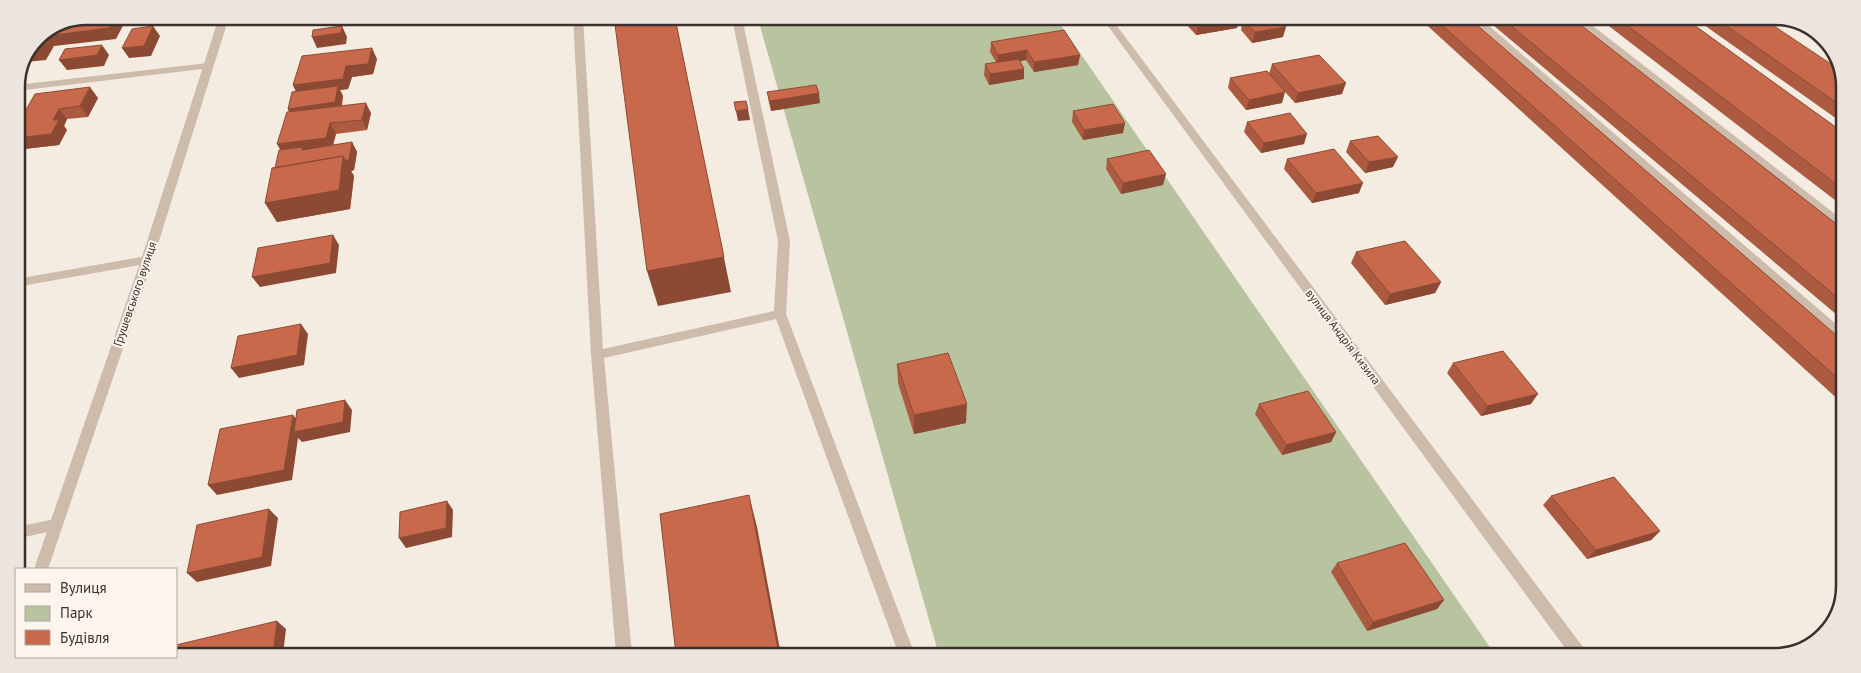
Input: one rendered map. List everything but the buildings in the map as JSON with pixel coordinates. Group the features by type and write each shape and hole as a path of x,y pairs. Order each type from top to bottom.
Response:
{"street":[{"name":"Грушевського вулиця","path":"41,568 147,260 221,25"},
{"path":"578,25 597,355 623,648"},
{"path":"738,25 784,241 780,314 904,648"},
{"name":"вулиця Андрія Кизила","path":"1111,25 1574,648"},
{"path":"1482,25 1836,331"},
{"path":"1584,25 1836,221"},
{"path":"25,87 208,66"},
{"path":"25,281 147,260"},
{"path":"597,355 780,314"},
{"path":"25,531 55,525"}],"green space":[{"path":"760,25 1061,25 1490,648 937,648"}]}
